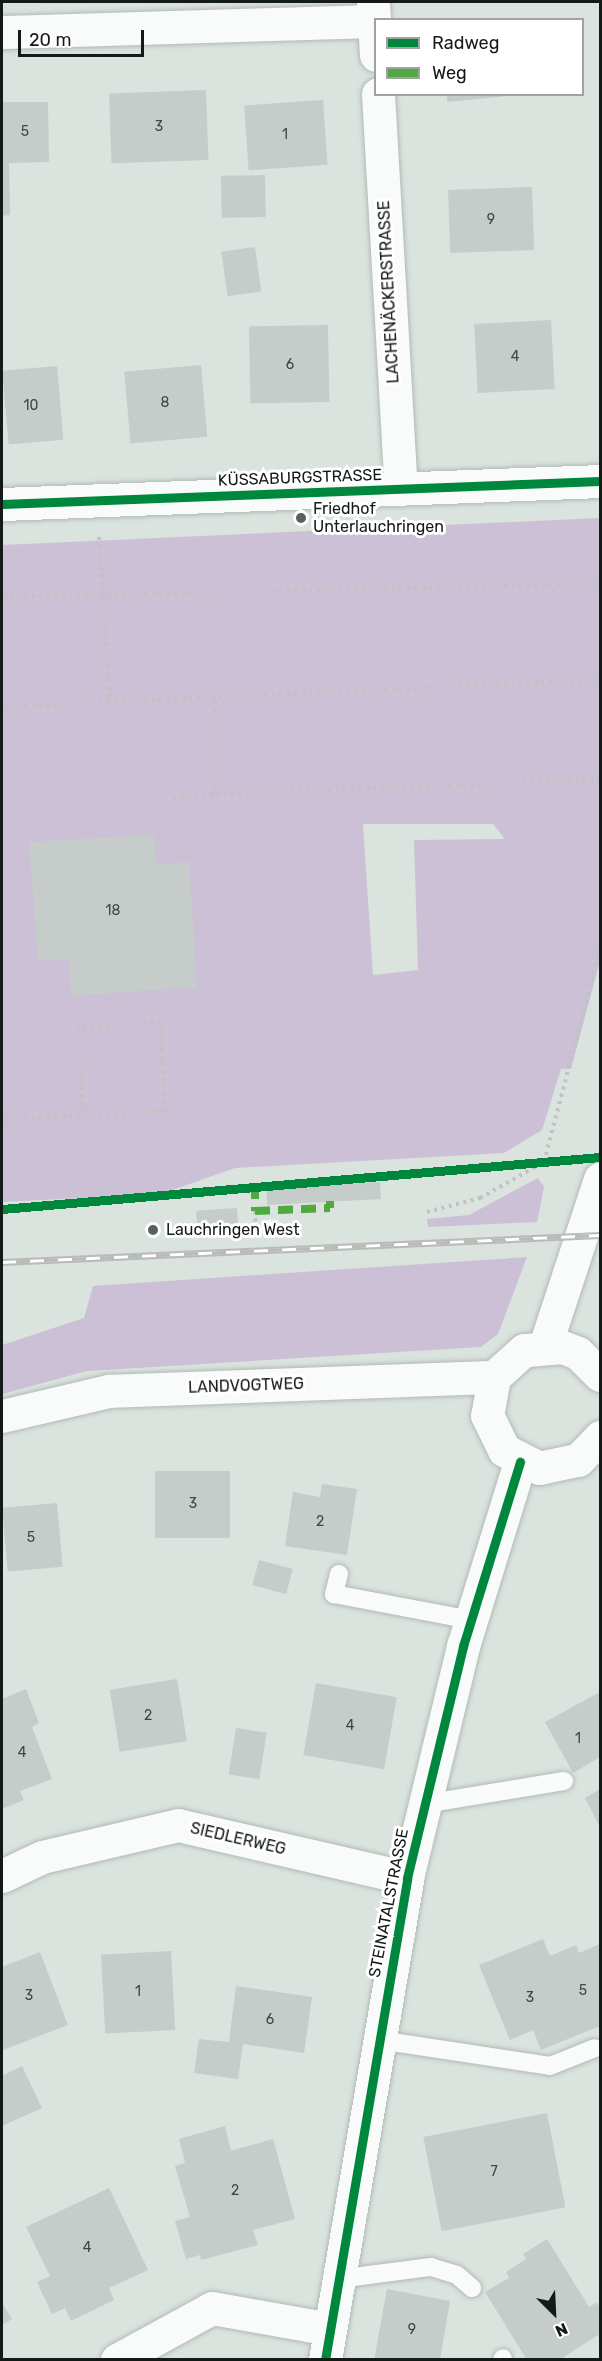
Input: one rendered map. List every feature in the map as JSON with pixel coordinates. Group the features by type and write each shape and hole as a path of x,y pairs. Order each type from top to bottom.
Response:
{"street":[{"path":"2,32 373,11 374,33"},
{"name":"LACHENÄCKERSTRASSE","path":"378,96 401,489"},
{"name":"KÜSSABURGSTRASSE","path":"2,504 600,481"},
{"path":"545,1346 589,1169"},
{"path":"598,1446 559,1467 520,1462 493,1434 487,1415 494,1377 507,1361 545,1346 578,1353 600,1375"},
{"name":"LANDVOGTWEG","path":"2,1416 109,1391 494,1377"},
{"name":"STEINATALSTRASSE","path":"327,2344 407,1878 471,1620 520,1462"},
{"name":"SIEDLERWEG","path":"2,1876 42,1857 178,1825 407,1878"},
{"path":"117,2360 212,2308 327,2344"}],"lane":[{"path":"339,1574 334,1594 471,1620"},
{"path":"425,1804 564,1780"},
{"path":"379,2040 550,2066 595,2048"},
{"path":"339,2279 431,2267 457,2275 472,2288"}],"path":[{"path":"96,500 110,703"},
{"path":"2,597 102,592 600,584"},
{"path":"2,707 600,680"},
{"path":"215,698 216,794"},
{"path":"173,798 216,794 600,780"},
{"path":"427,1212 480,1198 544,1162 600,948"},
{"path":"2,1120 165,1111 161,1022 79,1027 83,1114"},
{"path":"2,1109 2,1185"},
{"path":"2,1209 544,1162 589,1169"},
{"path":"255,1211 256,1241"}],"shaded area":[{"path":"600,518 600,961 571,1069 561,1069 542,1130 504,1153 235,1168 161,1194 2,1202 2,545","holes":["363,824 493,824 505,839 414,840 418,970 373,975"]},
{"path":"538,1178 544,1187 537,1222 428,1227 427,1219 469,1215"},
{"path":"527,1257 498,1334 481,1347 87,1371 2,1394 2,1345 84,1318 93,1286"}],"building":[{"path":"206,90 208,160 112,163 109,93"},
{"path":"447,96 508,96 447,102"},
{"path":"323,100 328,165 249,170 244,106"},
{"path":"2,102 48,102 49,162 9,163 10,215 2,216"},
{"path":"265,175 266,217 222,218 221,176"},
{"path":"532,187 534,250 450,253 448,190"},
{"path":"255,247 261,292 228,296 221,252"},
{"path":"551,320 555,389 478,393 474,324"},
{"path":"328,325 329,402 250,403 249,326"},
{"path":"201,365 207,437 131,443 124,372"},
{"path":"57,366 63,440 9,445 2,371"},
{"path":"154,835 156,864 189,862 197,987 71,996 69,959 38,961 29,842"},
{"path":"380,1182 381,1199 267,1205 266,1188"},
{"path":"237,1208 238,1224 197,1227 196,1211"},
{"path":"155,1471 230,1471 230,1538 155,1538"},
{"path":"322,1484 357,1489 347,1555 285,1546 293,1492 320,1497"},
{"path":"57,1503 63,1567 8,1572 2,1508"},
{"path":"259,1560 293,1569 286,1594 252,1585"},
{"path":"177,1679 187,1741 120,1752 110,1690"},
{"path":"316,1683 397,1697 384,1769 303,1755"},
{"path":"26,1689 39,1723 32,1727 52,1779 20,1791 24,1800 2,1809 2,1699"},
{"path":"600,1692 600,1757 573,1773 545,1722"},
{"path":"236,1728 267,1733 259,1779 229,1774"},
{"path":"600,1789 600,1827 585,1798"},
{"path":"543,1939 550,1956 576,1945 579,1953 600,1944 600,2026 541,2050 533,2030 510,2040 479,1965"},
{"path":"171,1951 175,2030 105,2034 101,1955"},
{"path":"40,1952 68,2025 3,2050 2,1967"},
{"path":"236,1986 312,1997 304,2053 243,2044 238,2079 194,2073 199,2039 229,2042"},
{"path":"22,2066 42,2108 2,2126 2,2076"},
{"path":"547,2113 565,2207 442,2231 423,2137"},
{"path":"225,2126 231,2151 273,2139 295,2219 253,2230 258,2245 201,2260 200,2255 186,2259 175,2221 190,2217 175,2166 185,2163 179,2139"},
{"path":"109,2188 148,2270 109,2288 114,2300 71,2321 65,2308 52,2314 37,2282 50,2276 26,2227"},
{"path":"547,2239 589,2307 597,2302 600,2308 600,2334 559,2360 527,2360 485,2292 509,2278 506,2272 526,2259 523,2254"},
{"path":"387,2289 450,2301 440,2360 374,2360"},
{"path":"2,2303 12,2319 2,2325"}],"railway":[{"path":"2,1262 600,1235"}],"marked path":[{"path":"255,1184 255,1211 330,1208 330,1201"}],"cycle path":[{"path":"2,504 600,481"},
{"path":"2,1209 600,1157"},
{"path":"325,2360 407,1878 463,1646 520,1462"}],"place":[{"name":"Friedhof Unterlauchringen","path":"301,518"},
{"name":"Lauchringen West","path":"153,1230"}]}
